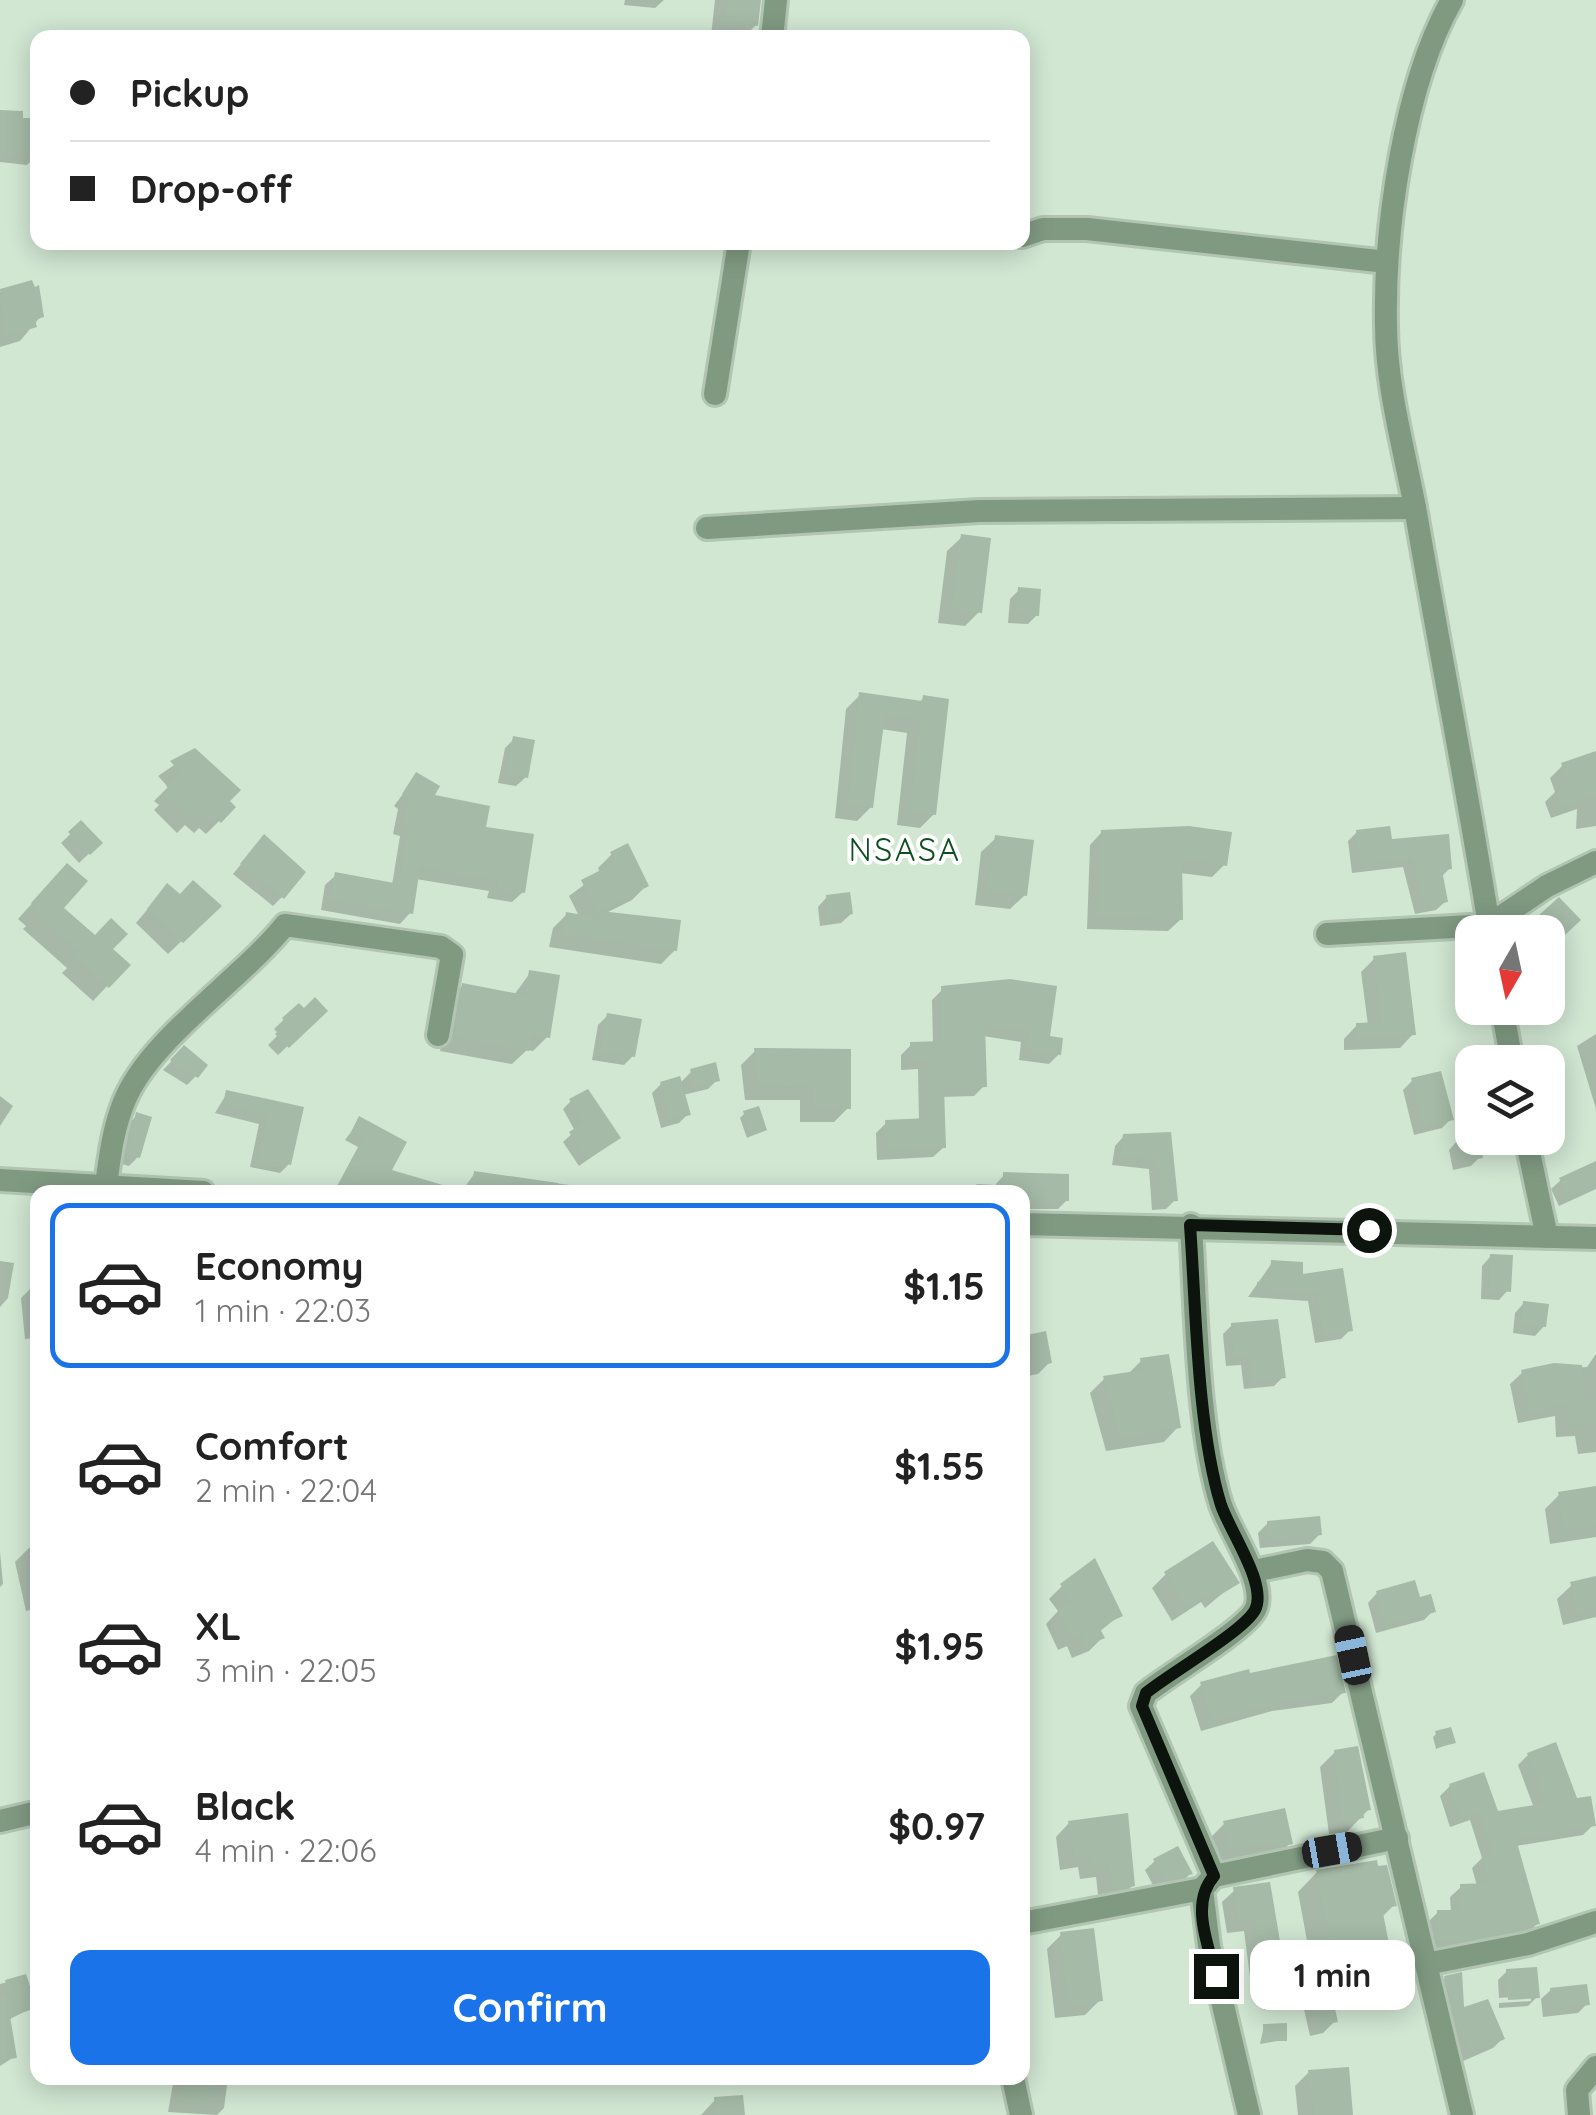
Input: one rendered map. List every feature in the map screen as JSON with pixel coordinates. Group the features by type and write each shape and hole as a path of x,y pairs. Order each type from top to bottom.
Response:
{"street":[{"path":"773,30 776,0"},
{"path":"1452,0 1408,125 1387,262 1386,329 1415,508 1479,844 1488,915"},
{"path":"1030,233 1044,229 1087,229 1387,262"},
{"path":"716,394 739,250"},
{"path":"708,528 979,511 1415,508"},
{"path":"1508,915 1546,886 1596,862"},
{"path":"0,1180 106,1185 113,1134 125,1098 145,1066 285,925 441,947 452,956 438,1035"},
{"path":"1326,934 1455,930"},
{"path":"1529,1155 1546,1238"},
{"path":"1030,1224 1596,1238"},
{"path":"1190,1225 1215,1485 1231,1536 1254,1571 1258,1591 1255,1610 1146,1693 1142,1706 1208,1882 1208,1946 1249,2115"},
{"path":"1254,1571 1306,1560 1323,1562 1332,1571 1462,2115"},
{"path":"0,1820 30,1814"},
{"path":"1030,1921 1397,1838"},
{"path":"1426,1964 1528,1944 1596,1922"},
{"path":"1579,2115 1577,2090 1596,2067"},
{"path":"1015,2085 1021,2115"}],"building":[{"path":"727,0 761,0 758,26 724,22"},
{"path":"0,110 23,111 23,118 30,118 30,156 0,153"},
{"path":"32,280 35,287 39,285 44,317 35,320 37,327 4,337 0,289"},
{"path":"961,534 991,538 982,613 952,609"},
{"path":"1018,587 1041,589 1039,616 1016,614"},
{"path":"859,692 922,701 923,695 949,699 936,815 910,812 920,720 885,715 873,808 848,805"},
{"path":"513,736 535,740 528,778 506,774"},
{"path":"195,748 241,790 230,801 236,807 221,823 214,816 209,821 201,813 192,821 165,795 170,790 166,786 180,772 170,761"},
{"path":"1596,751 1596,796 1563,808 1556,787 1568,783 1561,763"},
{"path":"416,772 440,786 435,795 490,806 486,827 534,834 525,893 497,889 498,881 420,868 413,914 330,900 335,872 394,883 395,878 400,879 409,826 402,824 408,798 402,794"},
{"path":"81,820 103,843 90,855 68,832"},
{"path":"1189,826 1232,832 1227,866 1182,860 1183,920 1098,917 1101,830"},
{"path":"1390,826 1392,839 1449,834 1452,869 1442,870 1448,902 1424,906 1412,859 1360,865 1356,830"},
{"path":"264,834 306,872 284,899 240,864"},
{"path":"995,835 1034,840 1027,896 988,891"},
{"path":"628,843 649,886 600,911 681,920 677,951 562,934 566,912 600,918 581,880 615,863 610,852"},
{"path":"67,863 88,881 64,908 95,935 111,918 128,934 113,949 131,965 109,988 75,957 80,952 35,914 38,910 31,903"},
{"path":"193,880 222,906 183,943 147,909 167,883 180,894"},
{"path":"850,892 853,914 829,918 826,895"},
{"path":"1559,897 1581,920 1565,935 1565,915 1539,915"},
{"path":"1406,952 1416,1035 1357,1038 1356,1023 1382,1022 1373,956"},
{"path":"529,970 560,975 550,1038 532,1035 529,1051 453,1037 462,983 525,995"},
{"path":"1010,979 1057,986 1050,1036 1063,1038 1061,1055 1028,1050 1030,1032 985,1025 987,1087 944,1088 946,1148 887,1151 885,1120 929,1118 927,1060 911,1060 910,1042 942,1041 941,986"},
{"path":"315,997 328,1011 289,1048 275,1034 286,1023 282,1018 299,1003 304,1008"},
{"path":"607,1013 642,1019 635,1057 600,1051"},
{"path":"184,1045 208,1065 198,1078 170,1060"},
{"path":"754,1048 851,1049 851,1109 814,1108 814,1087 759,1086"},
{"path":"716,1062 720,1081 694,1087 690,1069"},
{"path":"1441,1071 1454,1120 1423,1127 1411,1078"},
{"path":"680,1076 691,1115 670,1120 660,1082"},
{"path":"588,1089 621,1138 587,1160 569,1132 583,1123 569,1099"},
{"path":"226,1090 304,1107 291,1165 258,1158 267,1115 223,1104"},
{"path":"759,1106 767,1130 751,1136 743,1111"},
{"path":"136,1112 152,1117 140,1158 126,1154"},
{"path":"359,1116 407,1142 392,1170 443,1185 355,1185 343,1179 364,1139 351,1132"},
{"path":"1171,1132 1178,1201 1161,1202 1158,1161 1120,1156 1123,1134"},
{"path":"1461,1155 1482,1155 1483,1158 1462,1162"},
{"path":"1596,1161 1596,1186 1568,1198 1559,1178"},
{"path":"474,1171 558,1183 558,1185 472,1185"},
{"path":"1003,1172 1069,1174 1069,1201 1030,1201 1030,1185 1003,1185"},
{"path":"1490,1254 1513,1255 1511,1292 1489,1290"},
{"path":"1271,1260 1303,1262 1303,1274 1343,1268 1353,1331 1323,1335 1317,1292 1257,1289 1257,1282 1270,1280"},
{"path":"1523,1301 1549,1304 1546,1327 1521,1324"},
{"path":"1278,1319 1286,1378 1252,1381 1250,1357 1234,1358 1231,1323"},
{"path":"1046,1331 1052,1363 1030,1367 1030,1334"},
{"path":"1169,1354 1181,1428 1120,1438 1103,1376 1142,1370 1140,1358"},
{"path":"1554,1363 1582,1365 1585,1401 1596,1400 1596,1424 1567,1426 1566,1405 1530,1412 1521,1370"},
{"path":"1596,1486 1596,1526 1564,1531 1558,1492"},
{"path":"1320,1516 1322,1535 1268,1540 1267,1521"},
{"path":"1213,1541 1240,1583 1220,1595 1217,1590 1188,1608 1164,1572"},
{"path":"1095,1558 1123,1616 1099,1627 1105,1638 1085,1646 1080,1634 1071,1638 1058,1608 1073,1601 1060,1584"},
{"path":"1596,1576 1596,1607 1578,1612 1570,1582"},
{"path":"1415,1580 1420,1597 1431,1594 1436,1612 1385,1625 1376,1591"},
{"path":"1337,1655 1346,1693 1285,1701 1212,1722 1200,1682 1249,1669 1250,1673"},
{"path":"1451,1727 1456,1743 1440,1747 1435,1731"},
{"path":"1556,1742 1577,1798 1591,1796 1596,1826 1516,1839 1540,1924 1466,1941 1436,1940 1437,1910 1461,1910 1460,1884 1489,1883 1482,1855 1493,1852 1480,1811 1460,1818 1449,1784 1484,1772 1498,1811 1546,1803 1527,1753"},
{"path":"1358,1746 1371,1810 1363,1811 1364,1818 1343,1821 1334,1750"},
{"path":"1285,1808 1293,1844 1275,1848 1273,1842 1230,1851 1223,1821"},
{"path":"1128,1813 1135,1886 1112,1891 1109,1864 1093,1867 1091,1855 1074,1857 1068,1821"},
{"path":"1178,1846 1193,1874 1165,1881 1153,1859"},
{"path":"1377,1860 1378,1866 1387,1865 1397,1906 1382,1908 1389,1944 1332,1954 1316,1870"},
{"path":"1270,1882 1281,1947 1320,1942 1338,2022 1322,2025 1315,1994 1275,1998 1271,1965 1262,1966 1256,1920 1239,1922 1233,1887"},
{"path":"1094,1928 1103,2001 1069,2005 1060,1932"},
{"path":"1537,1967 1540,1998 1508,2000 1506,1969"},
{"path":"1462,1972 1464,2007 1488,1999 1505,2039 1470,2054 1455,2020 1444,1976"},
{"path":"26,1974 30,2010 10,2016 17,2058 0,2060 0,1996 9,1995 5,1980"},
{"path":"1587,1984 1590,2005 1551,2009 1550,1988"},
{"path":"1287,2023 1287,2041 1263,2041 1263,2024"},
{"path":"1349,2067 1353,2115 1314,2115 1308,2070"},
{"path":"181,2085 215,2085 210,2107 178,2101"},
{"path":"743,2095 745,2115 715,2115 714,2097"}],"district":[{"name":"NSASA","path":"905,850"}],"route":[{"path":"1216,1976 1201,1902 1202,1889 1214,1876 1148,1729 1142,1706 1146,1693 1255,1610 1258,1591 1254,1571 1231,1536 1215,1485 1190,1225 1369,1230"}]}
